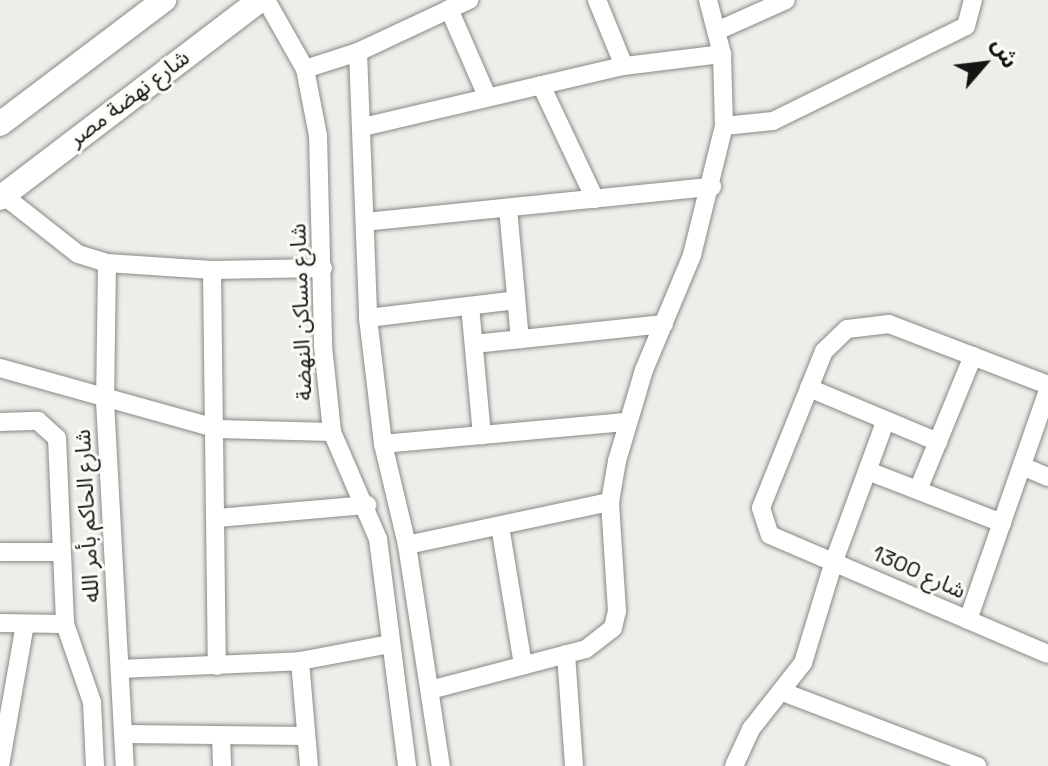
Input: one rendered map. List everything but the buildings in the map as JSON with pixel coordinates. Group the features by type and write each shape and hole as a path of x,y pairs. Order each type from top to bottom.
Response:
{"street":[{"path":"0,124 164,0"},
{"name":"شارع مساكن النهضة","path":"263,0 305,69 318,135 323,346 332,432 367,505 378,539 407,766"},
{"name":"شارع نهضة مصر","path":"1,196 263,0"},
{"path":"305,69 358,52 469,0"},
{"path":"597,0 624,66"},
{"path":"430,690 597,645 613,628 617,611 610,502 627,422 712,187 724,126 719,30 708,0"},
{"path":"719,30 786,0"},
{"path":"724,126 773,121 966,26 973,0"},
{"path":"449,9 487,96"},
{"path":"358,52 368,318 383,444 407,545 441,766"},
{"path":"363,127 624,66 722,54"},
{"path":"541,85 595,199"},
{"path":"365,222 712,187"},
{"path":"1,196 78,254 107,263 212,270 323,268"},
{"path":"508,208 520,339"},
{"name":"شارع الحاكم بأمر الله","path":"107,263 105,401 125,766"},
{"path":"212,270 218,429 217,666"},
{"path":"368,318 516,300"},
{"path":"470,306 482,435"},
{"path":"474,344 664,324"},
{"path":"938,442 809,388 824,351 836,336 859,326 889,324 1048,388 968,620"},
{"path":"918,490 973,356"},
{"path":"0,368 105,401 218,429 332,432"},
{"name":"شارع 1300","path":"809,388 763,499 762,518 770,535 968,620 1046,647"},
{"path":"734,766 751,729 803,663 834,561 886,420"},
{"path":"0,422 38,421 57,438 59,552 65,624 92,702 95,766"},
{"path":"383,444 627,422"},
{"path":"1022,466 1048,477"},
{"path":"868,471 1002,523"},
{"path":"407,545 610,502"},
{"path":"218,518 367,505"},
{"path":"500,526 523,665"},
{"path":"0,552 59,552"},
{"path":"0,623 65,624"},
{"path":"0,766 6,704 25,624"},
{"path":"120,669 300,661 390,644"},
{"path":"566,654 574,766"},
{"path":"300,661 309,766"},
{"path":"783,692 977,766"},
{"path":"124,734 306,736"},
{"path":"221,736 222,766"}]}
